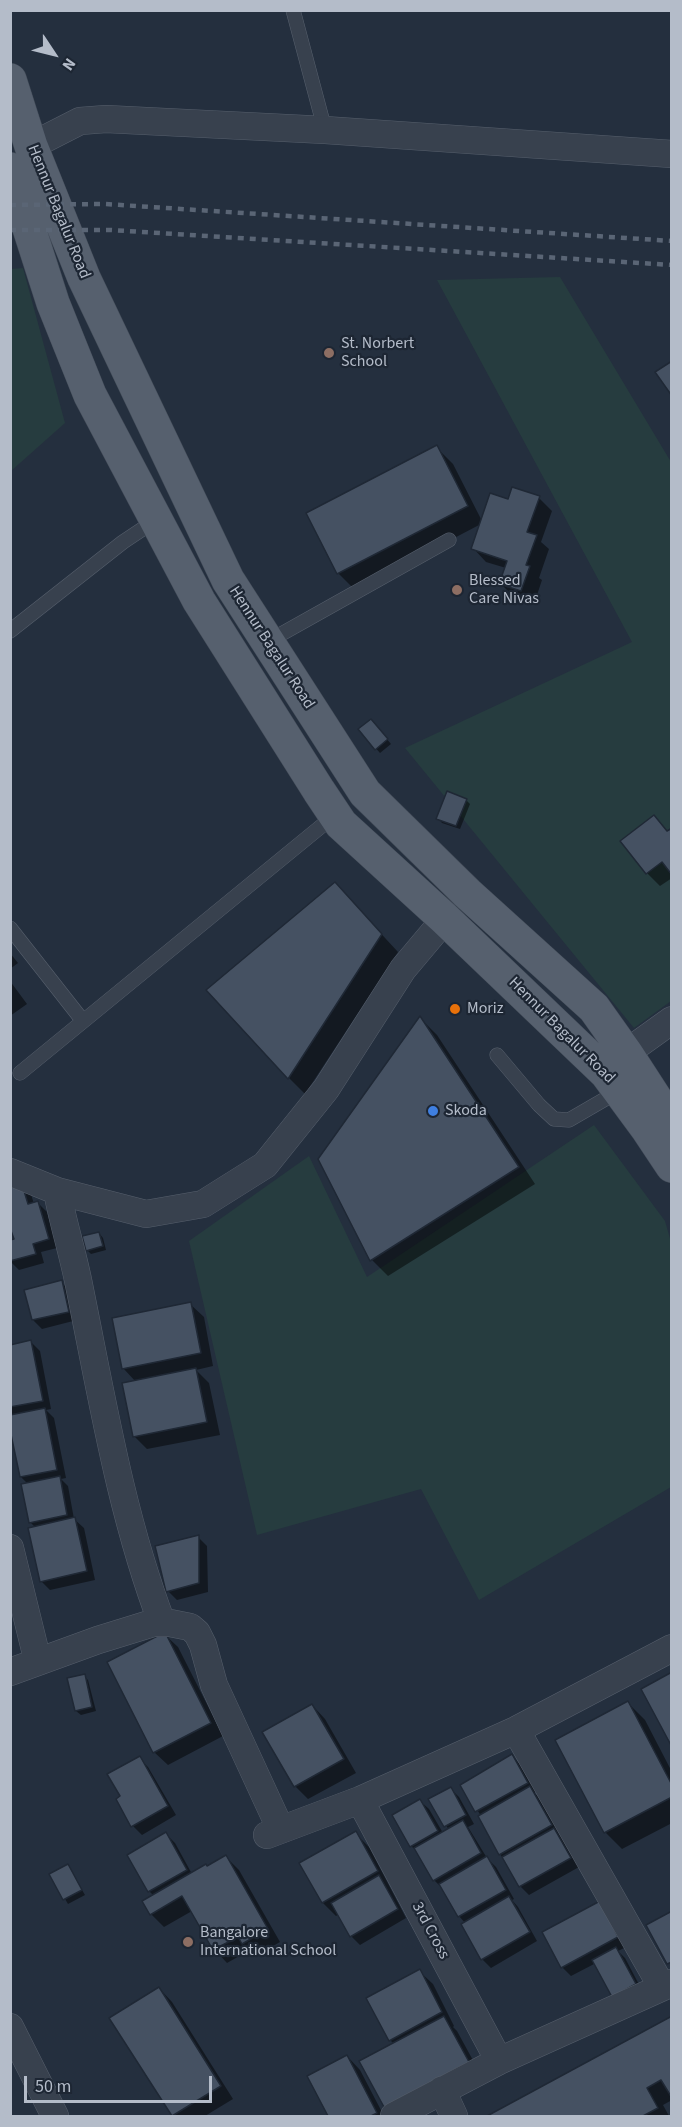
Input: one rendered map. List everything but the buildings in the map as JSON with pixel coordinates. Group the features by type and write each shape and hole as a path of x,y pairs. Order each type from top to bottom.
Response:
{"main road":[{"name":"Hennur Bagalur Road","path":"10,80 21,158 53,303 87,388 199,601 335,815 341,824 445,918 670,1117"},
{"name":"Hennur Bagalur Road","path":"21,158 84,278 223,570 267,642 365,793 466,893 594,1008 617,1072 672,1166"}],"street":[{"path":"21,158 80,122 106,119 325,130 672,154"},
{"path":"10,1172 57,1191 146,1214 203,1204 265,1165 326,1089 403,969 445,918"},
{"path":"617,1072 672,1020"},
{"path":"57,1191 79,1283 98,1384 143,1574 162,1623"},
{"path":"10,1548 38,1662"},
{"path":"10,1672 153,1623 186,1625 196,1633 206,1655 214,1685 274,1832 360,1800 516,1730 672,1648"},
{"path":"394,2116 499,2061 667,1985 516,1730"},
{"name":"3rd Cross","path":"360,1800 499,2061"},
{"path":"10,2027 20,2074 55,2116"},
{"path":"442,2090 454,2116"}],"lane":[{"path":"293,10 325,130"},
{"path":"10,631 123,542 156,520"},
{"path":"267,642 448,540"},
{"path":"20,1072 335,815"},
{"path":"10,928 83,1021"},
{"path":"497,1055 539,1105 554,1119 569,1120 617,1072"}],"green space":[{"path":"23,268 65,423 11,471 11,269"},
{"path":"560,277 671,462 671,1001 634,1028 405,748 632,642 437,280"},
{"path":"594,1125 665,1221 671,1242 671,1487 479,1600 421,1489 257,1535 189,1241 309,1156 367,1277"}],"railway":[{"path":"10,205 105,204 672,241"},
{"path":"10,230 111,230 672,265"}],"place":[{"name":"St. Norbert School","path":"329,353"},
{"name":"Blessed Care Nivas","path":"457,590"},
{"name":"Moriz","path":"455,1009"},
{"name":"Skoda","path":"433,1111"},
{"name":"Bangalore International School","path":"188,1942"}]}
